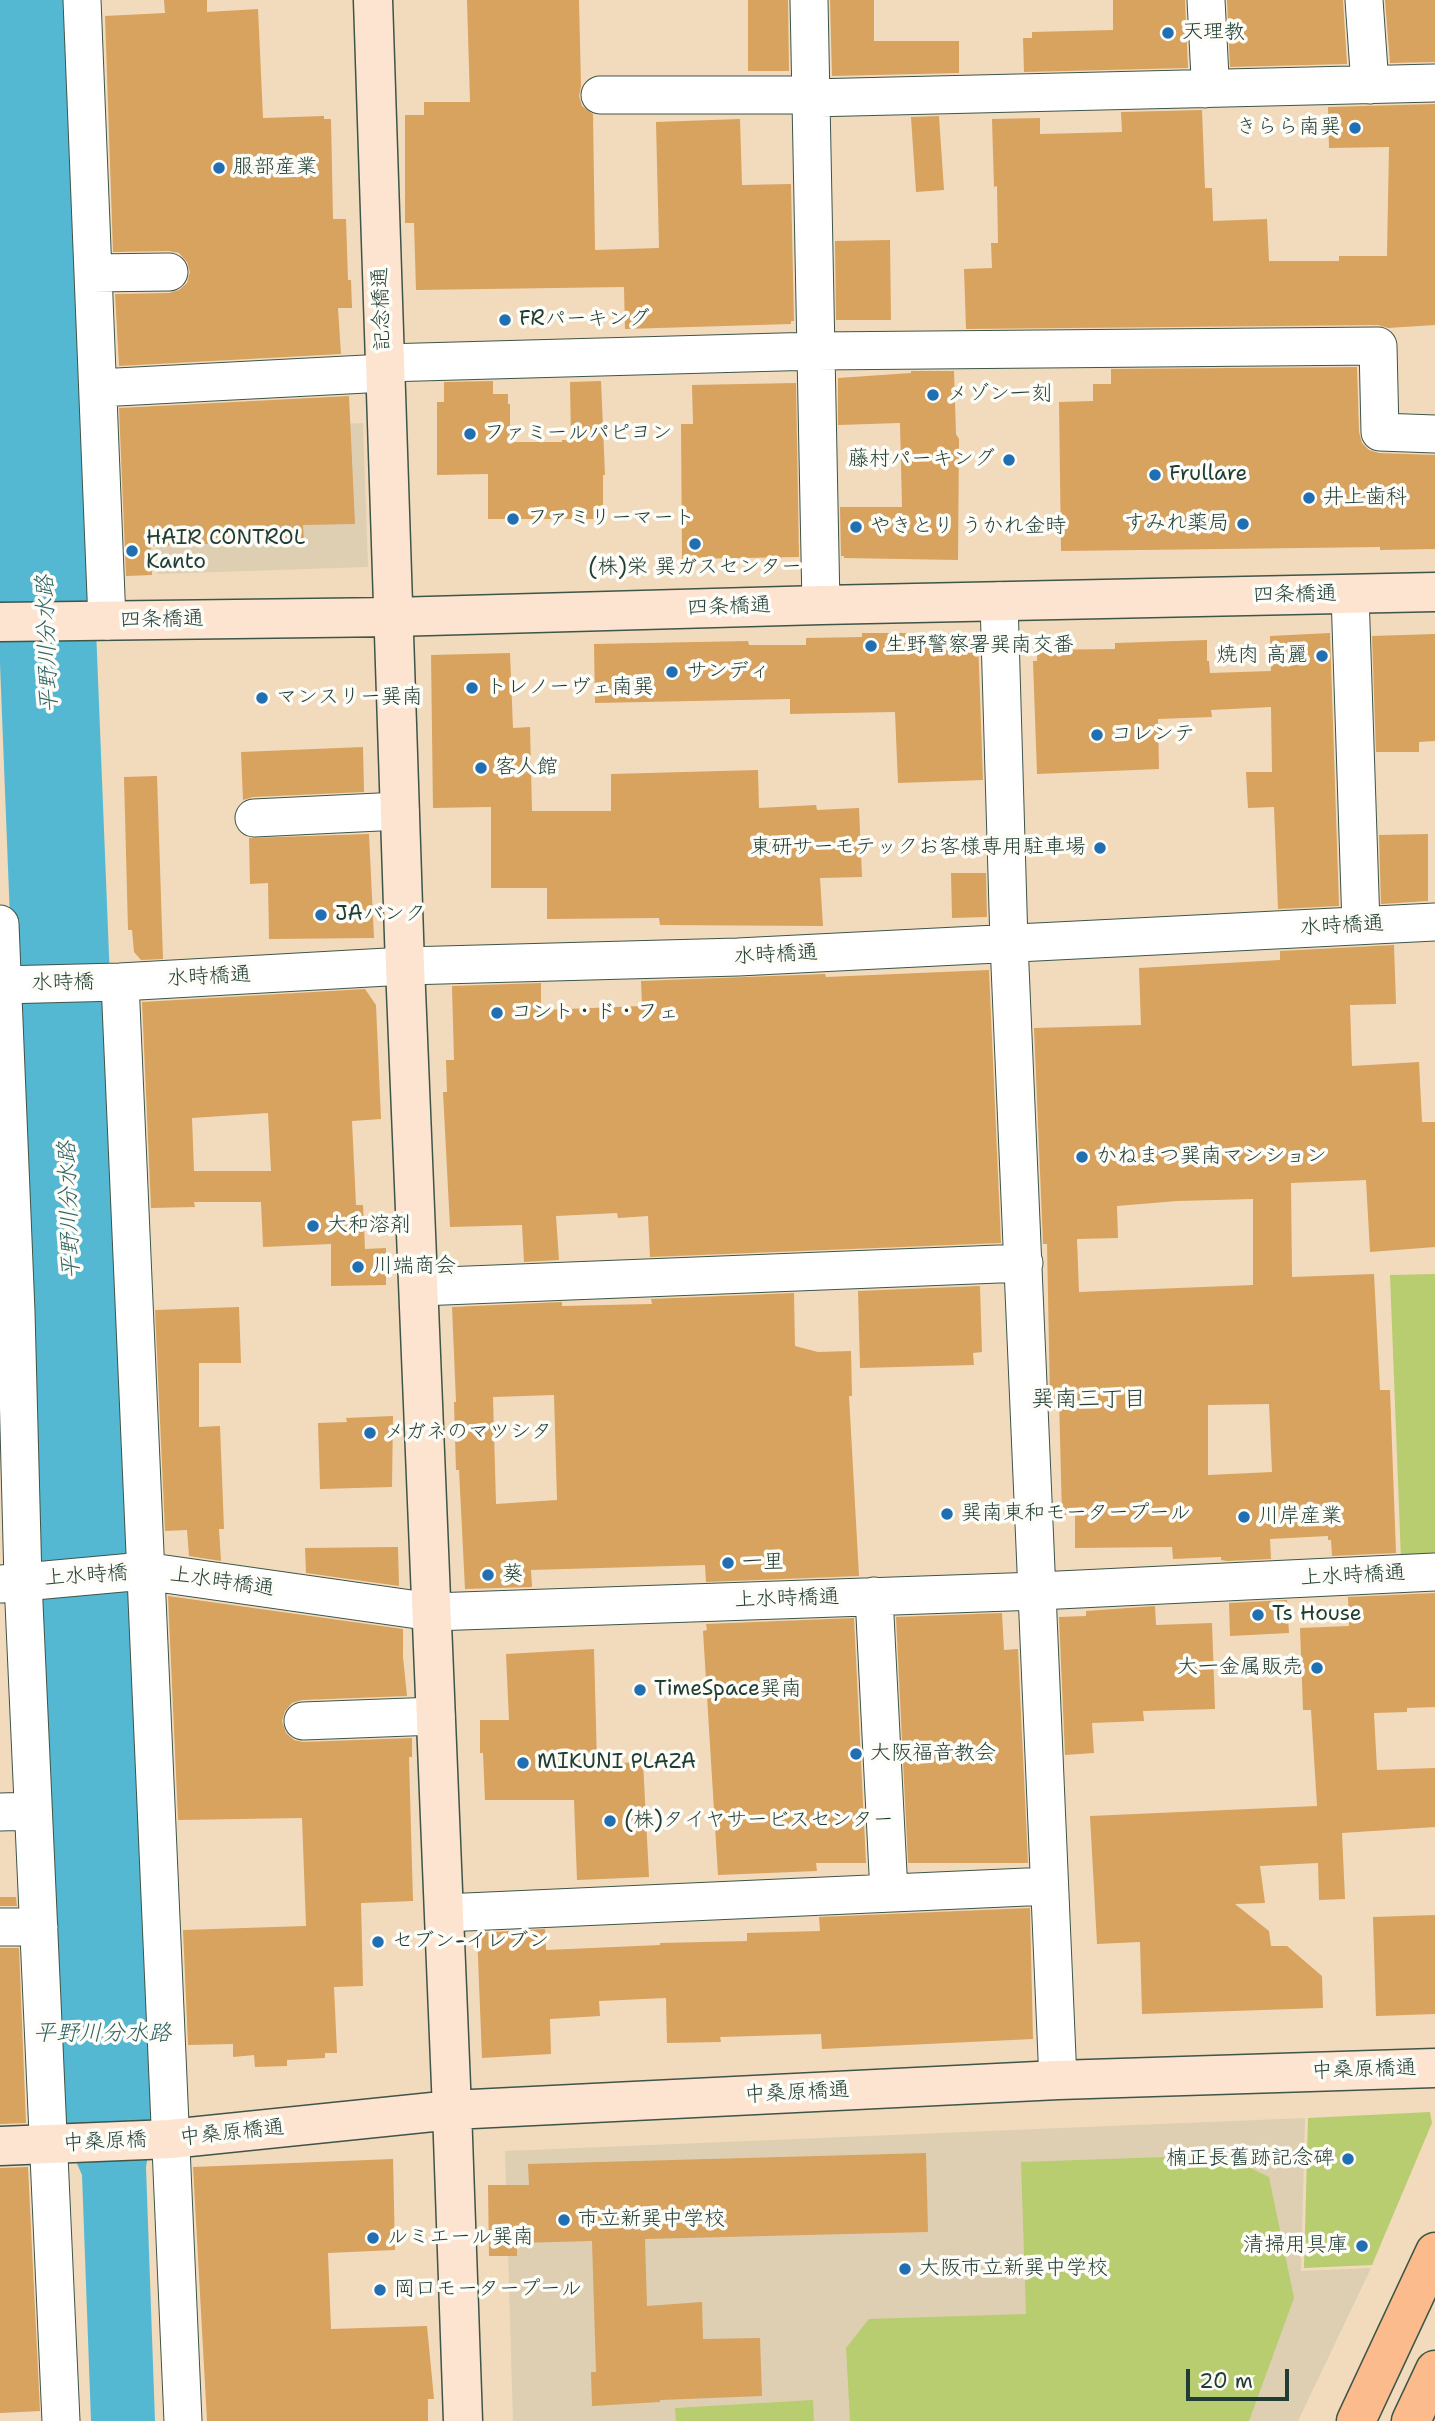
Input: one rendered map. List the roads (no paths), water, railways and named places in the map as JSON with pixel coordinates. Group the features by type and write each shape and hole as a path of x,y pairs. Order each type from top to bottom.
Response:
{"highway":[{"path":"1356,2421 1435,2252"},
{"path":"1411,2421 1435,2370"}],"street":[{"path":"82,0 107,621"},
{"name":"記念橋通","path":"373,0 405,966 463,2421"},
{"path":"809,0 821,605"},
{"path":"1205,89 1210,77 1206,0"},
{"path":"1364,0 1370,85"},
{"path":"600,95 810,97 1435,83"},
{"path":"93,273 169,272"},
{"path":"97,388 384,368 817,351 1378,346 1380,432 1435,434"},
{"name":"四条橋通","path":"0,622 393,617 1435,592"},
{"path":"1350,594 1361,925"},
{"path":"999,601 1009,943 1058,2080"},
{"path":"254,818 400,811"},
{"name":"水時橋通","path":"118,982 405,966 738,957 1435,922"},
{"path":"0,924 4,984 8,1312 18,1581 17,1811 39,1927 61,2421"},
{"path":"118,982 166,2139 183,2421"},
{"name":"水時橋","path":"4,984 118,982"},
{"path":"419,1287 1024,1263"},
{"name":"上水時橋","path":"18,1581 143,1571"},
{"name":"上水時橋通","path":"143,1571 432,1612 1038,1591 1435,1573"},
{"path":"874,1596 889,1893"},
{"path":"303,1721 436,1716"},
{"path":"444,1913 1049,1886"},
{"path":"0,1927 39,1927"},
{"name":"中桑原橋通","path":"166,2139 452,2110 1058,2080 1435,2068"},
{"name":"中桑原橋","path":"48,2144 166,2139"},
{"path":"0,2146 48,2144"}],"water":[{"name":"平野川分水路","path":"0,0 71,0 155,2112 146,2167 155,2421 91,2421 82,2175 57,2118 0,664"}],"place":[{"name":"天理教","path":"1168,33"},
{"name":"きらら南巽","path":"1355,128"},
{"name":"服部産業","path":"219,168"},
{"name":"FRパーキング","path":"505,320"},
{"name":"メゾン一刻","path":"933,395"},
{"name":"ファミールパピヨン","path":"470,434"},
{"name":"藤村パーキング","path":"1009,460"},
{"name":"Frullare","path":"1155,475"},
{"name":"井上歯科","path":"1309,498"},
{"name":"ファミリーマート","path":"513,519"},
{"name":"すみれ薬局","path":"1243,524"},
{"name":"やきとり うかれ金時","path":"856,527"},
{"name":"(株)栄 巽ガスセンター","path":"695,544"},
{"name":"HAIR CONTROL Kanto","path":"132,551"},
{"name":"生野警察署巽南交番","path":"871,646"},
{"name":"焼肉 高麗","path":"1322,656"},
{"name":"サンディ","path":"672,672"},
{"name":"トレノーヴェ南巽","path":"472,688"},
{"name":"マンスリー巽南","path":"262,698"},
{"name":"コレンテ","path":"1097,735"},
{"name":"客人館","path":"481,768"},
{"name":"東研サーモテックお客様専用駐車場","path":"1100,848"},
{"name":"JAバンク","path":"321,915"},
{"name":"コント・ド・フェ","path":"497,1013"},
{"name":"かねまつ巽南マンション","path":"1082,1157"},
{"name":"大和溶剤","path":"313,1226"},
{"name":"川端商会","path":"358,1267"},
{"name":"メガネのマツシタ","path":"370,1433"},
{"name":"巽南東和モータープール","path":"947,1514"},
{"name":"川岸産業","path":"1244,1517"},
{"name":"一里","path":"728,1563"},
{"name":"葵","path":"488,1575"},
{"name":"Ts House","path":"1258,1615"},
{"name":"大一金属販売","path":"1317,1668"},
{"name":"TimeSpace巽南","path":"640,1690"},
{"name":"大阪福音教会","path":"856,1754"},
{"name":"MIKUNI PLAZA","path":"523,1763"},
{"name":"(株)タイヤサービスセンター","path":"610,1821"},
{"name":"セブン-イレブン","path":"378,1942"},
{"name":"楠正長舊跡記念碑","path":"1348,2159"},
{"name":"市立新巽中学校","path":"564,2220"},
{"name":"ルミエール巽南","path":"373,2238"},
{"name":"清掃用具庫","path":"1362,2246"},
{"name":"大阪市立新巽中学校","path":"905,2269"},
{"name":"岡口モータープール","path":"380,2290"}],"district":[{"name":"巽南三丁目","path":"1089,1400"}]}
